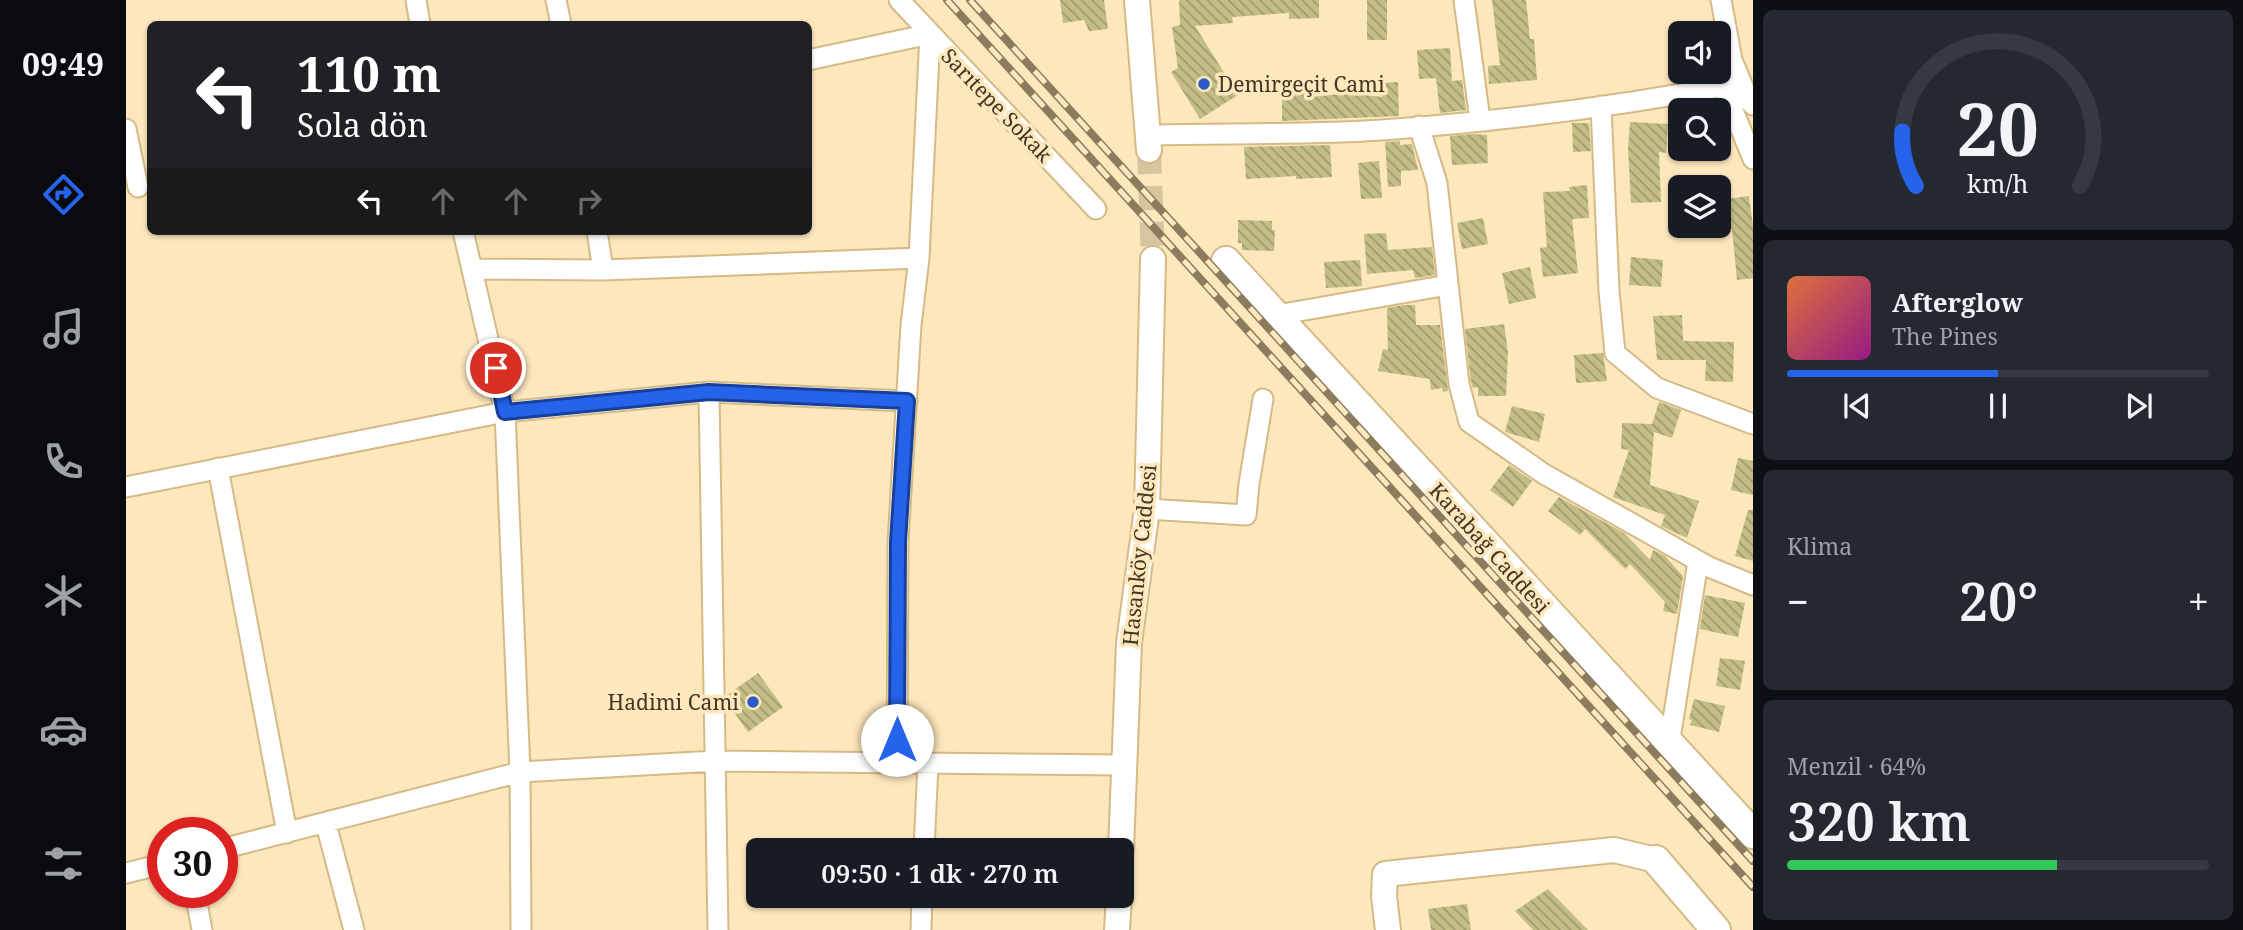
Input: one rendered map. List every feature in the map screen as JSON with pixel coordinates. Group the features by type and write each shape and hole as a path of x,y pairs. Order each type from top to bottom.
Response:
{"main road":[{"name":"Karabağ Caddesi","path":"1226,261 1753,834"},
{"path":"1656,860 1716,930"}],"street":[{"path":"416,0 420,21"},
{"path":"556,0 560,21"},
{"name":"Sarıtepe Sokak","path":"899,0 1096,209"},
{"path":"1137,0 1148,142 1380,130 1601,106 1732,85"},
{"path":"1464,0 1480,120"},
{"path":"1721,0 1732,60 1732,85 1753,159"},
{"path":"812,59 930,34 919,258 911,325 898,542 897,763"},
{"path":"1732,85 1753,105"},
{"path":"1601,106 1609,291 1615,353 1657,388 1753,424"},
{"path":"1419,126 1437,183 1459,384 1469,422 1544,474 1698,562 1753,584"},
{"path":"126,129 138,187"},
{"path":"464,235 505,412 520,772 522,930"},
{"path":"598,235 603,270"},
{"path":"472,270 603,270 919,258"},
{"name":"Hasanköy Caddesi","path":"1121,838 1129,643 1147,509 1153,259"},
{"path":"1277,315 1448,285"},
{"path":"126,487 505,412 709,392 907,401"},
{"path":"709,392 718,930"},
{"path":"1147,509 1247,514 1249,484 1263,399"},
{"path":"218,468 288,834"},
{"path":"1669,745 1698,562"},
{"path":"238,845 520,772 715,761 1124,765"},
{"path":"925,838 928,764"},
{"path":"326,824 354,930"},
{"path":"1388,930 1384,896 1385,874 1614,850 1656,860"},
{"path":"126,873 147,868"},
{"path":"198,908 202,930"},
{"path":"921,930 922,908"},
{"path":"1118,930 1119,908"}],"building":[{"path":"1060,0 1104,0 1108,29 1089,31 1084,20 1063,23"},
{"path":"1179,0 1319,0 1319,18 1289,19 1289,13 1232,17 1233,23 1195,26 1238,95 1200,119 1171,72 1178,68 1172,27 1180,25"},
{"path":"1367,0 1387,0 1387,40 1367,40"},
{"path":"1492,0 1526,0 1530,39 1534,39 1537,80 1489,84 1488,66 1500,65"},
{"path":"1450,48 1452,81 1462,80 1466,110 1440,113 1436,78 1419,79 1417,50"},
{"path":"1398,82 1399,116 1282,121 1282,93 1310,93 1310,97 1351,93 1382,97 1382,83"},
{"path":"1630,122 1668,124 1666,153 1659,152 1661,202 1631,203 1628,149"},
{"path":"1572,123 1589,123 1591,151 1573,152"},
{"path":"1487,135 1488,163 1452,165 1450,136"},
{"path":"1400,141 1400,145 1412,144 1418,170 1401,171 1401,186 1388,187 1385,142"},
{"path":"1330,145 1332,177 1246,179 1244,147"},
{"path":"1379,161 1382,198 1361,199 1358,163"},
{"path":"1587,185 1589,218 1572,219 1578,273 1543,277 1540,248 1547,247 1543,192 1570,191 1569,187"},
{"path":"1749,196 1753,227 1753,278 1737,280 1731,229 1731,198"},
{"path":"1483,218 1488,244 1462,249 1457,223"},
{"path":"1238,220 1272,221 1272,230 1275,230 1274,251 1242,250 1242,243 1238,243"},
{"path":"1386,233 1388,250 1432,247 1435,275 1415,278 1413,270 1367,274 1364,234"},
{"path":"1631,257 1663,260 1661,287 1629,285"},
{"path":"1360,260 1362,286 1326,288 1324,262"},
{"path":"1530,267 1536,298 1509,304 1502,273"},
{"path":"1415,305 1416,325 1440,325 1448,391 1443,392 1442,388 1431,390 1430,379 1378,371 1383,349 1388,350 1387,308"},
{"path":"1682,315 1683,341 1734,342 1733,382 1705,381 1706,360 1657,360 1653,316"},
{"path":"1504,324 1508,352 1506,396 1478,396 1478,387 1473,388 1471,382 1465,329"},
{"path":"1603,353 1607,381 1576,383 1574,355"},
{"path":"1659,402 1681,410 1672,438 1654,432 1650,485 1699,501 1687,538 1661,526 1665,515 1613,497 1629,450 1621,449 1622,423 1652,424"},
{"path":"1512,406 1545,414 1539,442 1505,432"},
{"path":"1738,458 1753,461 1753,495 1731,490"},
{"path":"1509,465 1532,481 1513,507 1490,490"},
{"path":"1559,497 1624,533 1650,560 1653,550 1665,556 1683,576 1677,614 1663,611 1665,602 1630,564 1625,569 1585,529 1580,535 1548,511"},
{"path":"1748,510 1753,510 1753,561 1735,556"},
{"path":"1705,595 1745,603 1738,637 1700,629"},
{"path":"1720,658 1745,661 1740,690 1716,686"},
{"name":"Hadimi Cami","path":"758,673 783,707 748,732 726,701 726,696"},
{"path":"1694,699 1725,706 1719,732 1690,725"},
{"path":"1548,889 1588,930 1533,930 1515,911"},
{"path":"1467,904 1471,930 1431,930 1428,909"}],"tunnel":[{"path":"1149,150 1153,259"}],"railway":[{"path":"947,0 1753,887"},
{"path":"970,0 1753,861"}],"place":[{"name":"Demirgeçit Cami","path":"1204,84"},
{"name":"Hadimi Cami","path":"753,702"}],"route":[{"path":"496,368 505,412 709,392 907,401 898,542 897,740"}]}
